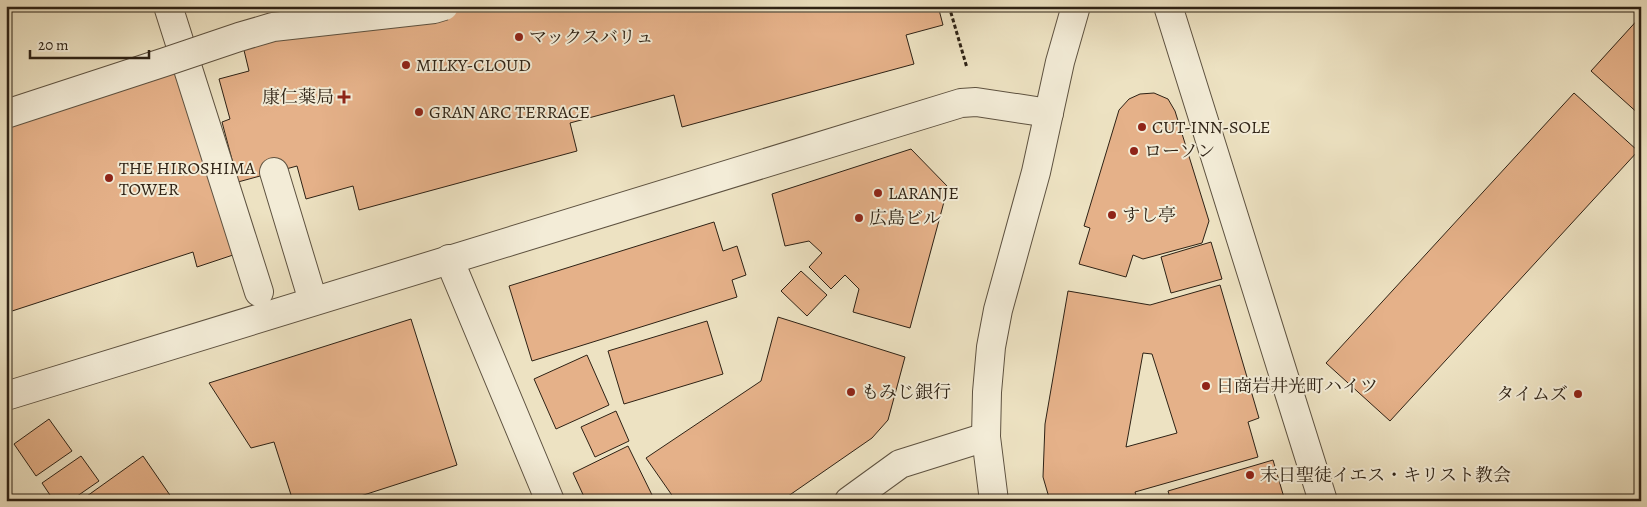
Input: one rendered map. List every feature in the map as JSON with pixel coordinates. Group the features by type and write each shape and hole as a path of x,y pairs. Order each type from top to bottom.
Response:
{"street":[{"path":"168,6 259,292"},
{"path":"6,114 273,27 434,9 444,6"},
{"path":"994,501 990,482 986,437 990,347 998,310 1036,172 1060,62 1076,6"},
{"path":"1168,6 1323,501"},
{"path":"6,396 960,103 976,102 1049,113"},
{"path":"274,172 313,301"},
{"path":"449,259 550,501"},
{"path":"849,501 900,464 986,437"}],"path":[{"path":"949,6 968,72"}],"building":[{"name":"GRAN ARC TERRACE","path":"326,6 938,6 943,25 906,35 914,64 682,127 674,95 570,123 577,151 359,210 353,186 306,199 297,166 238,182 222,122 230,119 219,79 249,71 242,42 266,23"},
{"path":"1641,16 1641,116 1591,71"},
{"name":"THE HIROSHIMA TOWER","path":"172,52 236,254 197,267 193,252 6,313 6,105"},
{"path":"1154,93 1168,99 1175,111 1209,221 1202,243 1143,259 1133,255 1126,277 1079,264 1090,228 1084,226 1119,110 1129,99 1140,94"},
{"path":"1574,93 1638,151 1390,421 1326,363"},
{"name":"広島ビル","path":"911,149 948,187 910,328 853,312 859,289 845,275 831,289 809,267 822,253 809,241 785,246 772,194"},
{"path":"714,222 723,251 737,246 746,275 732,280 737,297 532,361 509,286"},
{"path":"1211,242 1222,279 1171,293 1161,257"},
{"path":"801,271 827,295 807,316 781,291"},
{"name":"日商岩井光町ハイツ","path":"1220,285 1259,418 1248,422 1258,457 1135,492 1138,501 1050,501 1043,477 1045,424 1068,291 1150,305","holes":["1143,353 1152,354 1177,433 1126,447"]},
{"path":"778,317 905,357 888,420 872,438 781,501 676,501 646,458 761,381"},
{"path":"411,319 457,465 345,501 293,501 274,442 251,448 209,383"},
{"path":"707,321 723,374 624,404 608,351"},
{"path":"587,355 609,405 556,429 534,379"},
{"path":"616,411 629,441 595,457 581,427"},
{"path":"49,419 72,451 36,476 14,444"},
{"path":"628,446 655,501 586,501 573,473"},
{"path":"81,456 99,481 70,501 54,501 42,483"},
{"path":"143,456 174,501 80,501"},
{"name":"末日聖徒イエス・キリスト教会","path":"1273,460 1285,501 1171,501 1168,491"}],"place":[{"name":"マックスバリュ","path":"519,37"},
{"name":"MILKY-CLOUD","path":"406,65"},
{"name":"康仁薬局","path":"344,97"},
{"name":"GRAN ARC TERRACE","path":"419,112"},
{"name":"CUT-INN-SOLE","path":"1142,127"},
{"name":"ローソン","path":"1134,151"},
{"name":"THE HIROSHIMA TOWER","path":"109,178"},
{"name":"LARANJE","path":"878,193"},
{"name":"すし亭","path":"1112,215"},
{"name":"広島ビル","path":"859,218"},
{"name":"日商岩井光町ハイツ","path":"1206,386"},
{"name":"もみじ銀行","path":"851,392"},
{"name":"タイムズ","path":"1578,394"},
{"name":"末日聖徒イエス・キリスト教会","path":"1250,475"}]}
